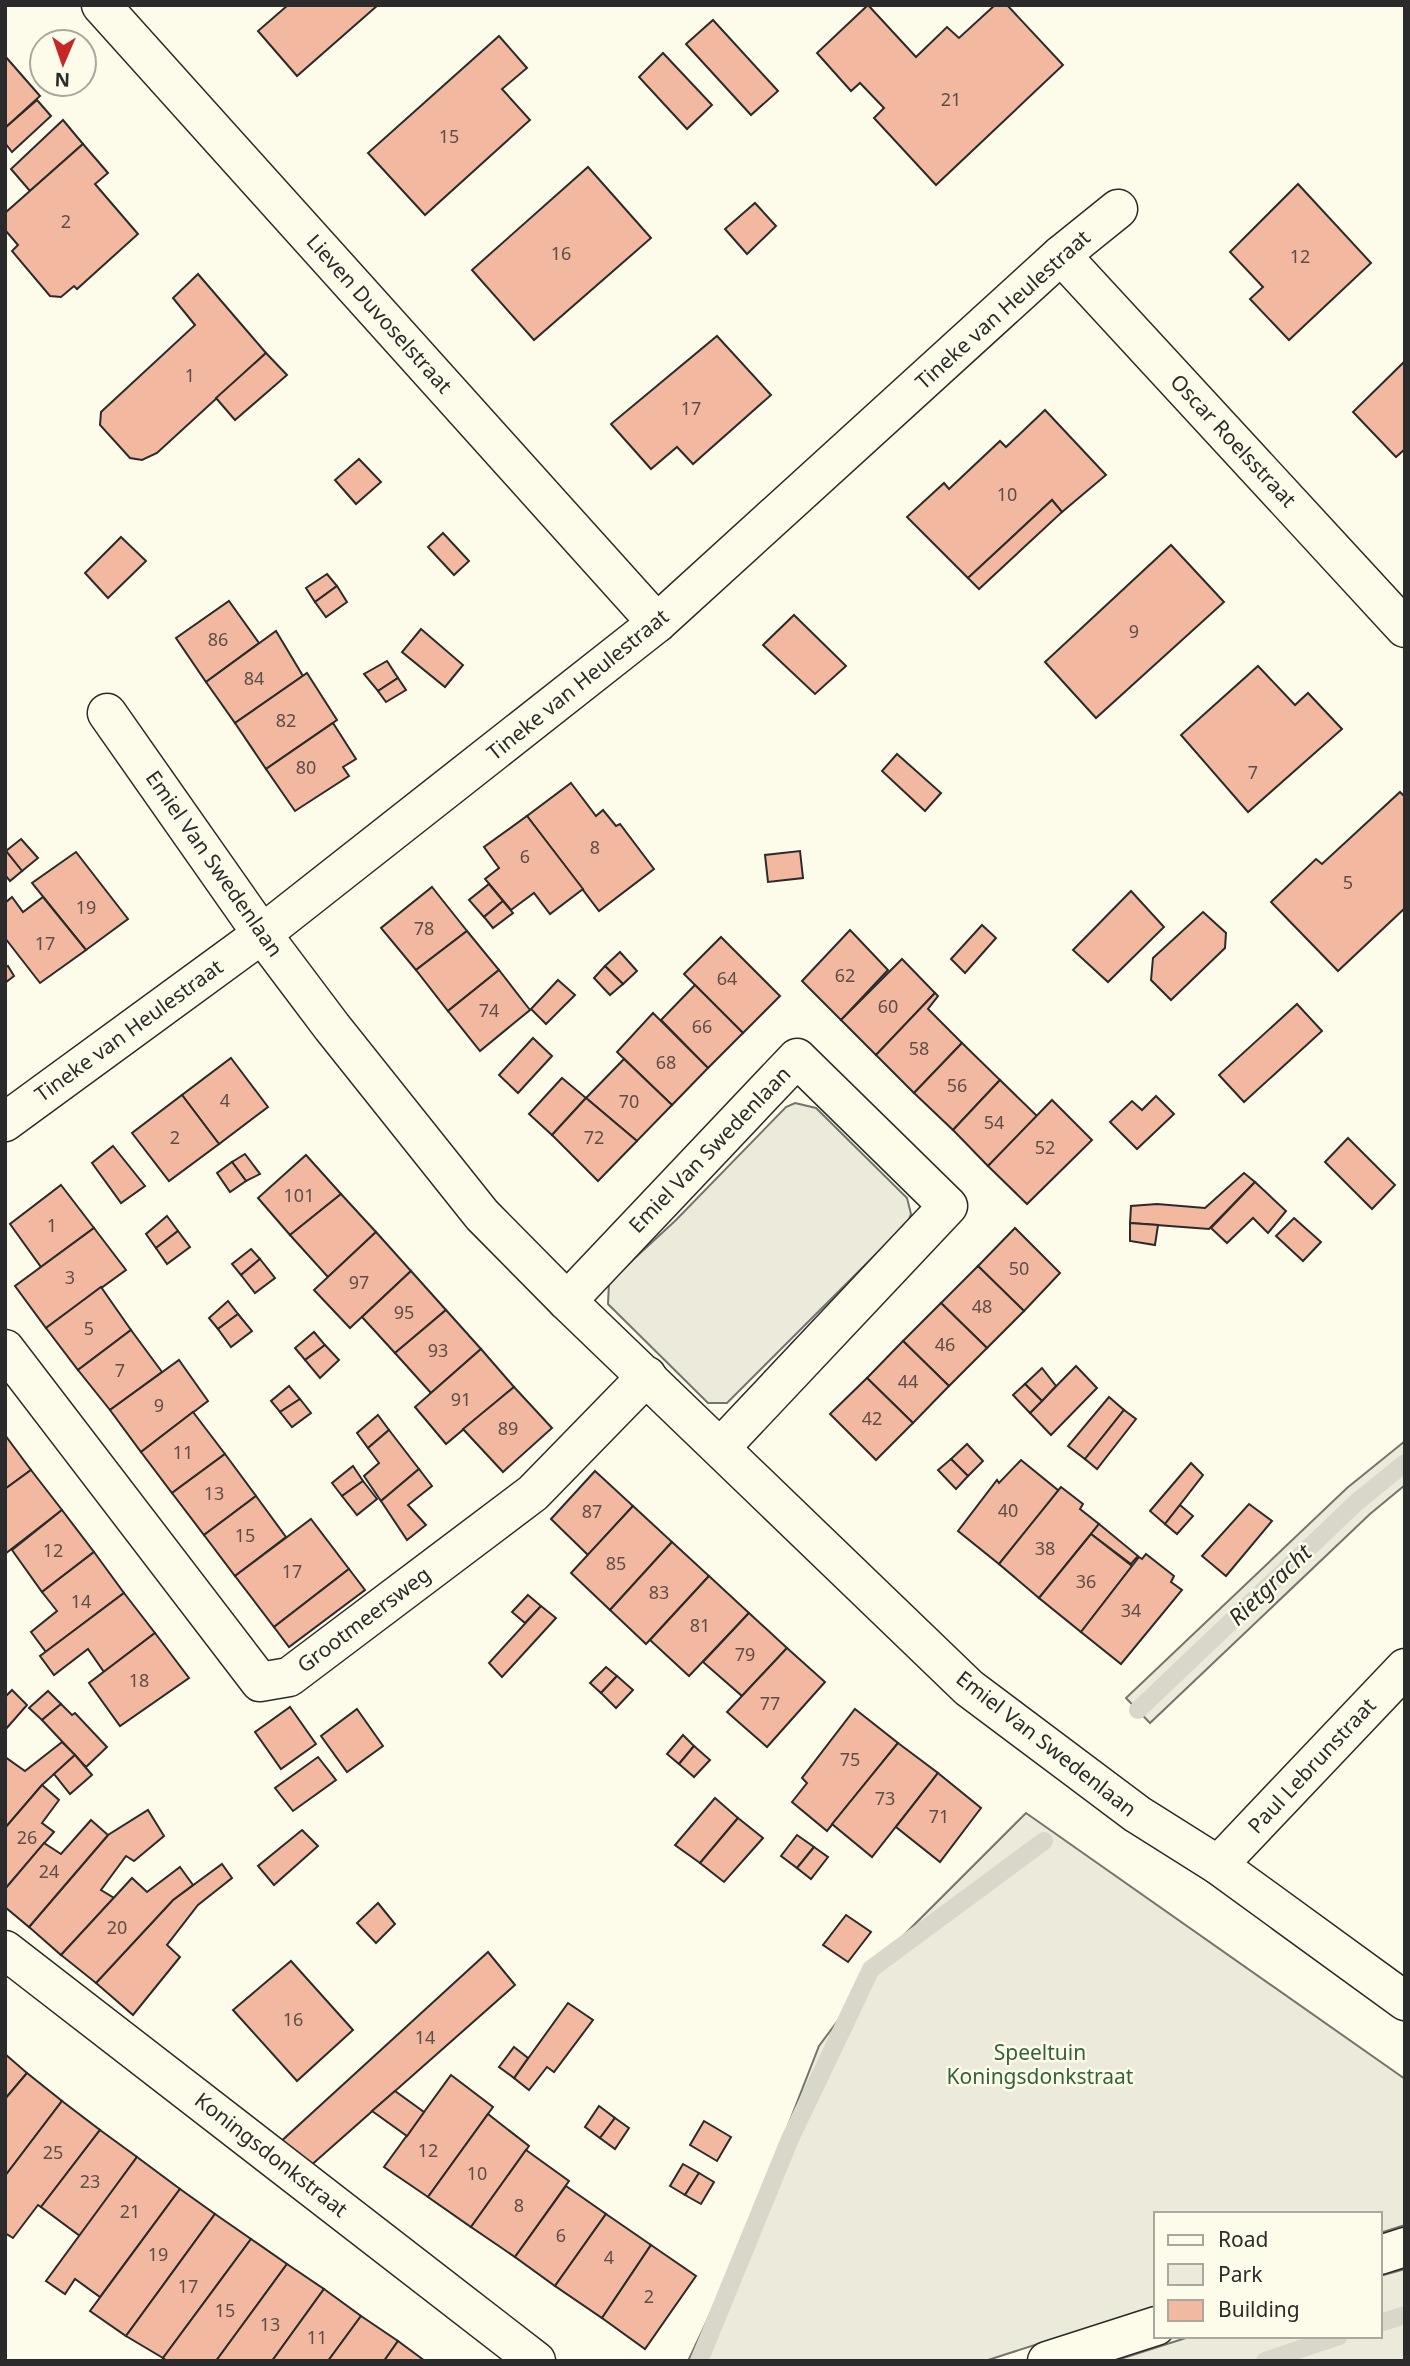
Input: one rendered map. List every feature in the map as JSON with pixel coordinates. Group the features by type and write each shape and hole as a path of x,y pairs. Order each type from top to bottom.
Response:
{"street":[{"name":"Lieven Duvoselstraat","path":"101,5 657,623"},
{"name":"Tineke van Heulestraat","path":"5,1122 262,934 657,623 1060,255 1118,208"},
{"name":"Oscar Roelsstraat","path":"1060,255 1405,628"},
{"name":"Emiel Van Swedenlaan","path":"107,713 262,934 482,1215 567,1301 969,1688 1137,1814 1218,1865 1405,2001"},
{"name":"Emiel Van Swedenlaan","path":"567,1301 797,1058 948,1206 721,1447"},
{"name":"Grootmeersweg","path":"5,1349 260,1682 289,1677 533,1493 647,1376"},
{"name":"Paul Lebrunstraat","path":"1218,1865 1405,1668"},
{"name":"Koningsdonkstraat","path":"5,1950 536,2361"},
{"path":"1382,2254 1405,2247"},
{"path":"1047,2361 1154,2327"}],"green space":[{"path":"795,1103 816,1108 907,1198 911,1214 908,1222 727,1403 708,1403 608,1304 609,1282 676,1220 786,1107"},
{"path":"1405,1441 1405,1485 1370,1514 1150,1723 1126,1698 1347,1488"},
{"name":"Speeltuin Koningsdonkstraat","path":"1026,1813 1405,2079 1405,2225 1382,2232 1382,2212 1154,2212 1154,2307 985,2361 688,2361 736,2259 819,2046 894,1945"},
{"path":"1405,2269 1405,2361 1114,2361 1186,2338 1382,2338 1382,2275"}],"building":[{"path":"288,5 378,5 297,76 258,31"},
{"path":"868,5 916,57 947,27 959,38 995,5 1007,5 1063,65 936,185 874,118 884,108 860,83 851,91 817,53"},
{"path":"713,20 778,91 751,115 686,44"},
{"path":"499,36 527,68 502,89 530,120 425,215 368,153"},
{"path":"663,53 712,105 687,129 639,77"},
{"path":"5,56 28,82 28,98 38,98 5,128"},
{"path":"37,100 51,116 12,152 5,143 5,128"},
{"path":"63,120 83,144 30,191 11,169"},
{"path":"83,144 108,173 95,184 138,234 77,289 74,286 61,297 50,296 12,251 18,245 5,230 5,213"},
{"path":"588,167 651,238 534,340 472,270"},
{"path":"1298,184 1371,263 1289,340 1250,299 1263,287 1230,252"},
{"path":"755,203 776,226 747,254 725,229"},
{"path":"198,274 266,353 157,453 142,460 130,458 100,425 101,412 195,325 173,298"},
{"path":"717,336 771,395 693,464 677,447 651,469 611,424"},
{"path":"266,353 287,375 235,420 216,398"},
{"path":"1405,361 1405,449 1396,457 1353,412"},
{"path":"1045,410 1106,475 1062,512 1052,500 968,578 907,517 944,483 949,489 1000,441 1006,447"},
{"path":"359,459 381,482 356,504 335,480"},
{"path":"1052,500 1062,512 979,589 968,578"},
{"path":"443,533 469,561 454,575 428,547"},
{"path":"121,537 146,561 108,598 85,573"},
{"path":"1171,545 1224,602 1096,718 1045,662"},
{"path":"327,574 337,586 315,602 306,588"},
{"path":"337,586 347,602 326,617 315,602"},
{"path":"229,601 259,643 206,682 176,638"},
{"path":"794,615 846,666 815,694 763,645"},
{"path":"421,629 463,665 445,687 402,652"},
{"path":"276,631 303,676 235,723 206,682"},
{"path":"387,661 398,678 378,691 364,674"},
{"path":"1258,666 1295,705 1308,693 1342,729 1248,812 1181,735"},
{"path":"307,673 337,720 266,769 235,723"},
{"path":"398,678 406,690 386,702 378,691"},
{"path":"333,723 356,759 343,767 349,776 295,811 266,769"},
{"path":"897,754 941,793 925,811 882,771"},
{"path":"571,783 596,816 603,810 616,826 620,824 654,869 599,911 527,816"},
{"path":"1400,792 1405,797 1405,908 1338,971 1271,902 1316,859 1322,864"},
{"path":"527,816 583,889 550,914 534,893 511,910 485,879 499,868 484,847"},
{"path":"21,839 38,858 22,871 6,851"},
{"path":"6,851 22,871 10,881 5,875"},
{"path":"800,851 803,878 768,882 765,855"},
{"path":"76,852 128,919 86,950 32,883"},
{"path":"489,884 503,901 484,917 469,900"},
{"path":"432,887 467,931 416,970 381,928"},
{"path":"1131,891 1164,927 1108,982 1073,950"},
{"path":"12,897 23,912 43,897 86,950 40,983 5,938 5,903"},
{"path":"503,901 513,913 493,928 484,917"},
{"path":"1203,912 1226,933 1225,948 1171,1000 1151,980 1153,958"},
{"path":"982,925 996,938 965,973 951,959"},
{"path":"850,930 888,970 841,1020 802,981"},
{"path":"467,931 499,970 448,1011 416,970"},
{"path":"721,937 780,996 743,1033 684,974"},
{"path":"620,952 637,971 623,984 605,966"},
{"path":"902,959 935,993 876,1055 841,1020"},
{"path":"8,966 14,976 5,983 5,967"},
{"path":"605,966 623,984 610,995 594,978"},
{"path":"499,970 530,1010 480,1051 448,1011"},
{"path":"558,980 575,995 546,1024 531,1009"},
{"path":"695,985 743,1033 708,1068 661,1020"},
{"path":"935,993 938,996 928,1009 962,1043 914,1093 876,1055"},
{"path":"1297,1004 1322,1031 1244,1102 1219,1075"},
{"path":"653,1013 708,1068 672,1105 617,1052"},
{"path":"533,1038 552,1056 518,1093 499,1075"},
{"path":"962,1043 1000,1080 953,1130 914,1093"},
{"path":"231,1058 268,1107 219,1144 182,1095"},
{"path":"624,1059 672,1105 637,1141 586,1098"},
{"path":"562,1078 586,1098 552,1135 529,1114"},
{"path":"1000,1080 1037,1116 988,1166 953,1130"},
{"path":"182,1095 219,1144 169,1181 132,1133"},
{"path":"1156,1096 1174,1114 1137,1149 1110,1122 1132,1101 1142,1110"},
{"path":"586,1098 637,1141 598,1181 552,1135"},
{"path":"1052,1100 1092,1140 1027,1204 988,1166"},
{"path":"1348,1138 1395,1185 1372,1209 1325,1162"},
{"path":"113,1146 145,1186 121,1203 92,1163"},
{"path":"245,1154 260,1174 246,1181 232,1162"},
{"path":"306,1155 341,1194 290,1235 258,1198"},
{"path":"232,1162 246,1181 230,1192 217,1173"},
{"path":"1244,1173 1255,1182 1209,1229 1130,1223 1131,1206 1157,1204 1205,1208"},
{"path":"1255,1182 1286,1211 1268,1233 1253,1218 1227,1243 1211,1228"},
{"path":"61,1185 94,1228 41,1267 10,1224"},
{"path":"341,1194 376,1232 328,1277 290,1235"},
{"path":"167,1216 178,1231 156,1248 146,1234"},
{"path":"1294,1218 1321,1242 1303,1261 1276,1236"},
{"path":"1130,1223 1158,1225 1155,1245 1130,1241"},
{"path":"94,1228 126,1270 46,1328 15,1286"},
{"path":"1015,1228 1060,1273 1024,1311 978,1266"},
{"path":"178,1231 190,1247 167,1264 156,1248"},
{"path":"376,1232 411,1271 350,1328 314,1290"},
{"path":"251,1249 260,1259 241,1275 232,1264"},
{"path":"260,1259 275,1278 255,1293 241,1275"},
{"path":"978,1266 1024,1311 987,1348 941,1303"},
{"path":"411,1271 446,1310 395,1353 362,1317"},
{"path":"101,1287 131,1330 78,1370 46,1328"},
{"path":"228,1301 238,1314 218,1329 209,1318"},
{"path":"941,1303 987,1348 949,1386 903,1341"},
{"path":"446,1310 481,1349 431,1393 395,1353"},
{"path":"238,1314 252,1331 231,1347 218,1329"},
{"path":"131,1330 162,1372 110,1410 78,1370"},
{"path":"314,1332 325,1345 305,1360 295,1348"},
{"path":"903,1341 949,1386 913,1423 867,1378"},
{"path":"325,1345 339,1360 320,1378 305,1360"},
{"path":"481,1349 514,1387 446,1444 415,1407"},
{"path":"179,1360 208,1401 141,1452 110,1410"},
{"path":"1076,1366 1097,1388 1051,1435 1030,1413"},
{"path":"1042,1368 1056,1386 1042,1401 1025,1384"},
{"path":"867,1378 913,1423 876,1460 830,1414"},
{"path":"1025,1384 1042,1401 1030,1413 1013,1395"},
{"path":"289,1386 300,1399 280,1412 271,1401"},
{"path":"514,1387 552,1428 503,1472 463,1429"},
{"path":"1109,1397 1124,1410 1085,1459 1068,1446"},
{"path":"300,1399 311,1413 292,1427 280,1412"},
{"path":"1124,1410 1136,1419 1097,1469 1085,1459"},
{"path":"193,1412 225,1454 172,1493 141,1452"},
{"path":"378,1415 389,1430 368,1448 357,1433"},
{"path":"389,1430 419,1469 381,1501 364,1476 379,1463 368,1448"},
{"path":"5,1435 31,1470 5,1489"},
{"path":"967,1444 983,1461 968,1476 951,1459"},
{"path":"225,1454 256,1496 204,1535 172,1493"},
{"path":"951,1459 968,1476 956,1489 938,1470"},
{"path":"1021,1460 1059,1491 999,1564 958,1531 997,1480 999,1483"},
{"path":"1191,1463 1203,1475 1165,1524 1150,1511"},
{"path":"353,1466 363,1481 342,1496 332,1483"},
{"path":"419,1469 432,1486 408,1505 426,1525 407,1540 381,1501"},
{"path":"31,1470 62,1510 5,1554 5,1489"},
{"path":"595,1471 633,1506 588,1555 551,1519"},
{"path":"363,1481 377,1499 357,1515 342,1496"},
{"path":"1061,1487 1083,1504 1080,1509 1099,1524 1039,1598 999,1564"},
{"path":"256,1496 286,1537 235,1576 204,1535"},
{"path":"1249,1504 1272,1521 1226,1576 1202,1556"},
{"path":"1180,1505 1193,1516 1177,1534 1165,1524"},
{"path":"633,1506 672,1542 610,1610 571,1573"},
{"path":"62,1510 94,1552 42,1592 12,1550"},
{"path":"311,1519 349,1569 274,1627 235,1576"},
{"path":"1099,1524 1138,1556 1131,1564 1091,1534"},
{"path":"1091,1534 1132,1566 1081,1632 1039,1598"},
{"path":"672,1542 709,1576 646,1644 610,1610"},
{"path":"94,1552 124,1593 46,1652 31,1632 57,1611 42,1592"},
{"path":"1146,1554 1174,1576 1171,1582 1182,1590 1121,1664 1081,1632 1139,1557 1142,1559"},
{"path":"349,1569 365,1590 289,1647 274,1627"},
{"path":"709,1576 749,1613 689,1676 650,1640"},
{"path":"124,1593 155,1633 104,1672 88,1649 54,1675 40,1656"},
{"path":"528,1595 541,1606 525,1623 512,1612"},
{"path":"541,1606 556,1618 502,1677 489,1663"},
{"path":"749,1613 787,1648 742,1696 703,1662"},
{"path":"155,1633 189,1678 120,1726 89,1683"},
{"path":"787,1648 825,1682 767,1747 727,1712"},
{"path":"606,1667 617,1676 601,1693 590,1683"},
{"path":"617,1676 633,1690 616,1708 601,1693"},
{"path":"12,1690 27,1705 5,1730 5,1697"},
{"path":"48,1691 61,1704 42,1720 29,1708"},
{"path":"61,1704 72,1715 75,1713 107,1747 86,1767 42,1720"},
{"path":"290,1707 316,1744 281,1769 255,1732"},
{"path":"357,1709 383,1746 347,1772 321,1736"},
{"path":"855,1709 898,1743 827,1831 792,1802 807,1783 802,1778"},
{"path":"683,1735 694,1746 679,1764 667,1754"},
{"path":"62,1742 75,1755 42,1785 5,1828 5,1757 25,1771"},
{"path":"898,1743 938,1773 872,1857 832,1824"},
{"path":"694,1746 710,1760 694,1777 679,1764"},
{"path":"75,1755 92,1775 70,1794 54,1774"},
{"path":"318,1757 336,1780 293,1811 275,1788"},
{"path":"938,1773 981,1808 940,1862 896,1827"},
{"path":"42,1785 59,1800 42,1823 54,1832 5,1889 5,1828"},
{"path":"715,1798 738,1818 700,1863 675,1845"},
{"path":"148,1810 164,1836 134,1861 126,1856 101,1890 114,1898 61,1955 29,1927 108,1835"},
{"path":"738,1818 763,1838 724,1882 700,1863"},
{"path":"91,1820 108,1835 29,1927 5,1907 5,1889 44,1843 61,1854"},
{"path":"302,1830 318,1846 274,1885 258,1866"},
{"path":"797,1835 814,1847 797,1868 781,1856"},
{"path":"814,1847 828,1857 811,1879 797,1868"},
{"path":"222,1864 232,1878 198,1905 167,1945 180,1957 133,2015 96,1983 173,1900"},
{"path":"180,1867 193,1885 173,1900 96,1983 61,1955 132,1878 147,1892"},
{"path":"378,1903 395,1924 376,1943 357,1923"},
{"path":"846,1915 871,1932 848,1962 823,1945"},
{"path":"488,1952 515,1985 308,2168 277,2145"},
{"path":"291,1961 353,2030 297,2081 233,2010"},
{"path":"568,2003 593,2020 554,2072 547,2067 529,2090 514,2078"},
{"path":"514,2047 528,2058 514,2078 499,2067"},
{"path":"5,2054 27,2073 5,2099"},
{"path":"27,2073 62,2101 5,2176 5,2099"},
{"path":"451,2075 493,2107 428,2197 384,2167"},
{"path":"395,2091 424,2112 407,2136 372,2111"},
{"path":"62,2101 100,2130 41,2207 38,2205 13,2238 5,2233 5,2176"},
{"path":"599,2106 615,2118 600,2138 585,2127"},
{"path":"488,2114 529,2146 471,2227 428,2197"},
{"path":"615,2118 629,2128 615,2149 600,2138"},
{"path":"704,2121 731,2137 717,2161 690,2145"},
{"path":"100,2130 137,2157 80,2236 41,2207"},
{"path":"526,2150 569,2181 515,2257 471,2227"},
{"path":"137,2157 180,2189 100,2297 75,2279 65,2294 46,2281"},
{"path":"683,2164 699,2173 685,2195 670,2186"},
{"path":"699,2173 714,2182 701,2204 685,2195"},
{"path":"566,2186 606,2214 555,2286 515,2257"},
{"path":"180,2189 215,2214 126,2336 90,2311"},
{"path":"215,2214 251,2239 163,2358 126,2336"},
{"path":"606,2214 651,2245 602,2318 555,2286"},
{"path":"251,2239 287,2264 216,2361 167,2361 163,2358"},
{"path":"651,2245 696,2276 645,2349 602,2318"},
{"path":"287,2264 324,2289 272,2361 216,2361"},
{"path":"324,2289 361,2316 328,2361 272,2361"},
{"path":"361,2316 398,2341 384,2361 328,2361"},
{"path":"398,2341 425,2361 384,2361"}],"waterway":[{"name":"Rietgracht","path":"1138,1710 1358,1501 1405,1463"},
{"path":"699,2361 790,2139 871,1969 1044,1841"},
{"path":"1382,2322 1405,2315"},
{"path":"1265,2361 1333,2338"}]}
